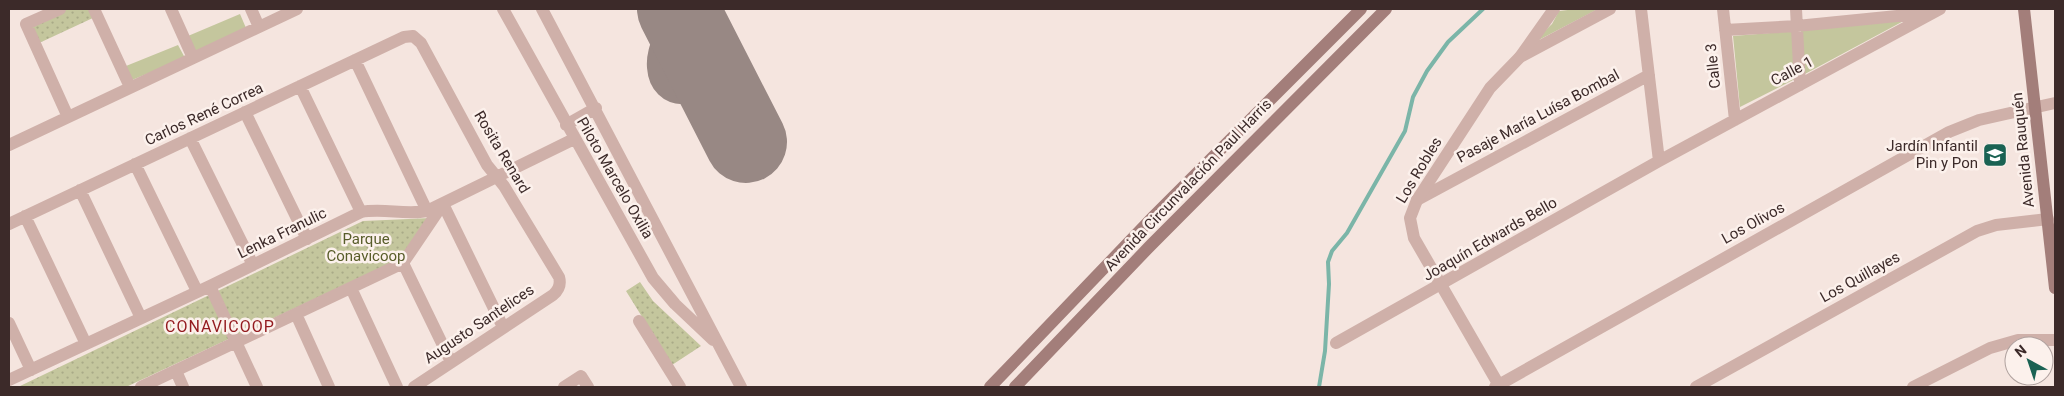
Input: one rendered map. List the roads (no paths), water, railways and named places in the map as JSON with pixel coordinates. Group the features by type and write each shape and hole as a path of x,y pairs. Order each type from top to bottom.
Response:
{"main road":[{"name":"Avenida Circunvalación Paul Harris","path":"990,387 1146,224 1361,9"},
{"name":"Avenida Circunvalación Paul Harris","path":"1015,387 1150,246 1386,9"},
{"name":"Avenida Rauquén","path":"2024,9 2048,219 2053,246 2055,288"}],"street":[{"path":"60,9 26,24 68,117"},
{"path":"94,9 130,87"},
{"path":"171,9 193,58"},
{"path":"251,9 259,27"},
{"path":"9,145 297,9"},
{"name":"Piloto Marcelo Oxilia","path":"503,9 653,278 675,304 721,346"},
{"name":"Piloto Marcelo Oxilia","path":"542,9 596,108 741,387"},
{"name":"Los Robles","path":"1498,386 1411,232 1410,218 1417,200 1490,88 1520,56 1553,14 1554,9"},
{"path":"1520,56 1610,9"},
{"path":"1641,9 1659,161"},
{"name":"Calle 3","path":"1723,9 1735,120"},
{"path":"1796,9 1800,85"},
{"path":"1725,30 1797,26 1936,10"},
{"name":"Calle 1","path":"1659,161 1936,10"},
{"name":"Carlos René Correa","path":"9,224 404,36 413,36"},
{"name":"Rosita Renard","path":"413,36 421,43 488,165 559,277 560,286"},
{"path":"355,60 427,211"},
{"name":"Pasaje María Luísa Bombal","path":"1417,200 1649,75"},
{"path":"300,86 361,212"},
{"name":"Los Olivos","path":"1498,386 1949,132 1979,120 2055,103"},
{"path":"566,125 596,108"},
{"path":"245,112 307,239"},
{"path":"190,138 253,265"},
{"name":"Lenka Franulic","path":"9,380 210,286 361,212 371,210 412,213 427,211 574,139"},
{"name":"Joaquín Edwards Bello","path":"1336,343 1659,161"},
{"path":"135,164 197,291"},
{"path":"80,190 141,318"},
{"path":"141,387 403,263 443,204 503,327"},
{"path":"25,216 86,344"},
{"name":"Los Quillayes","path":"1696,387 1977,231 1996,225 2048,219"},
{"path":"403,263 451,362"},
{"path":"210,286 257,387"},
{"name":"Augusto Santelices","path":"414,387 553,295 560,286"},
{"path":"351,288 396,387"},
{"path":"296,314 330,387"},
{"path":"639,321 680,387"},
{"path":"9,323 31,370"},
{"path":"1914,387 1990,348 2018,340 2055,340"},
{"path":"176,371 183,387"},
{"path":"564,387 581,376 588,387"}],"waterway":[{"path":"1319,387 1325,351 1329,284 1328,262 1332,251 1347,233 1405,131 1413,97 1427,71 1448,42 1483,9"}],"place":[{"name":"Jardín Infantil Pin y Pon","path":"1995,155"}],"district":[{"name":"CONAVICOOP","path":"220,326"}],"park label":[{"name":"Parque Conavicoop","path":"366,248"}]}
